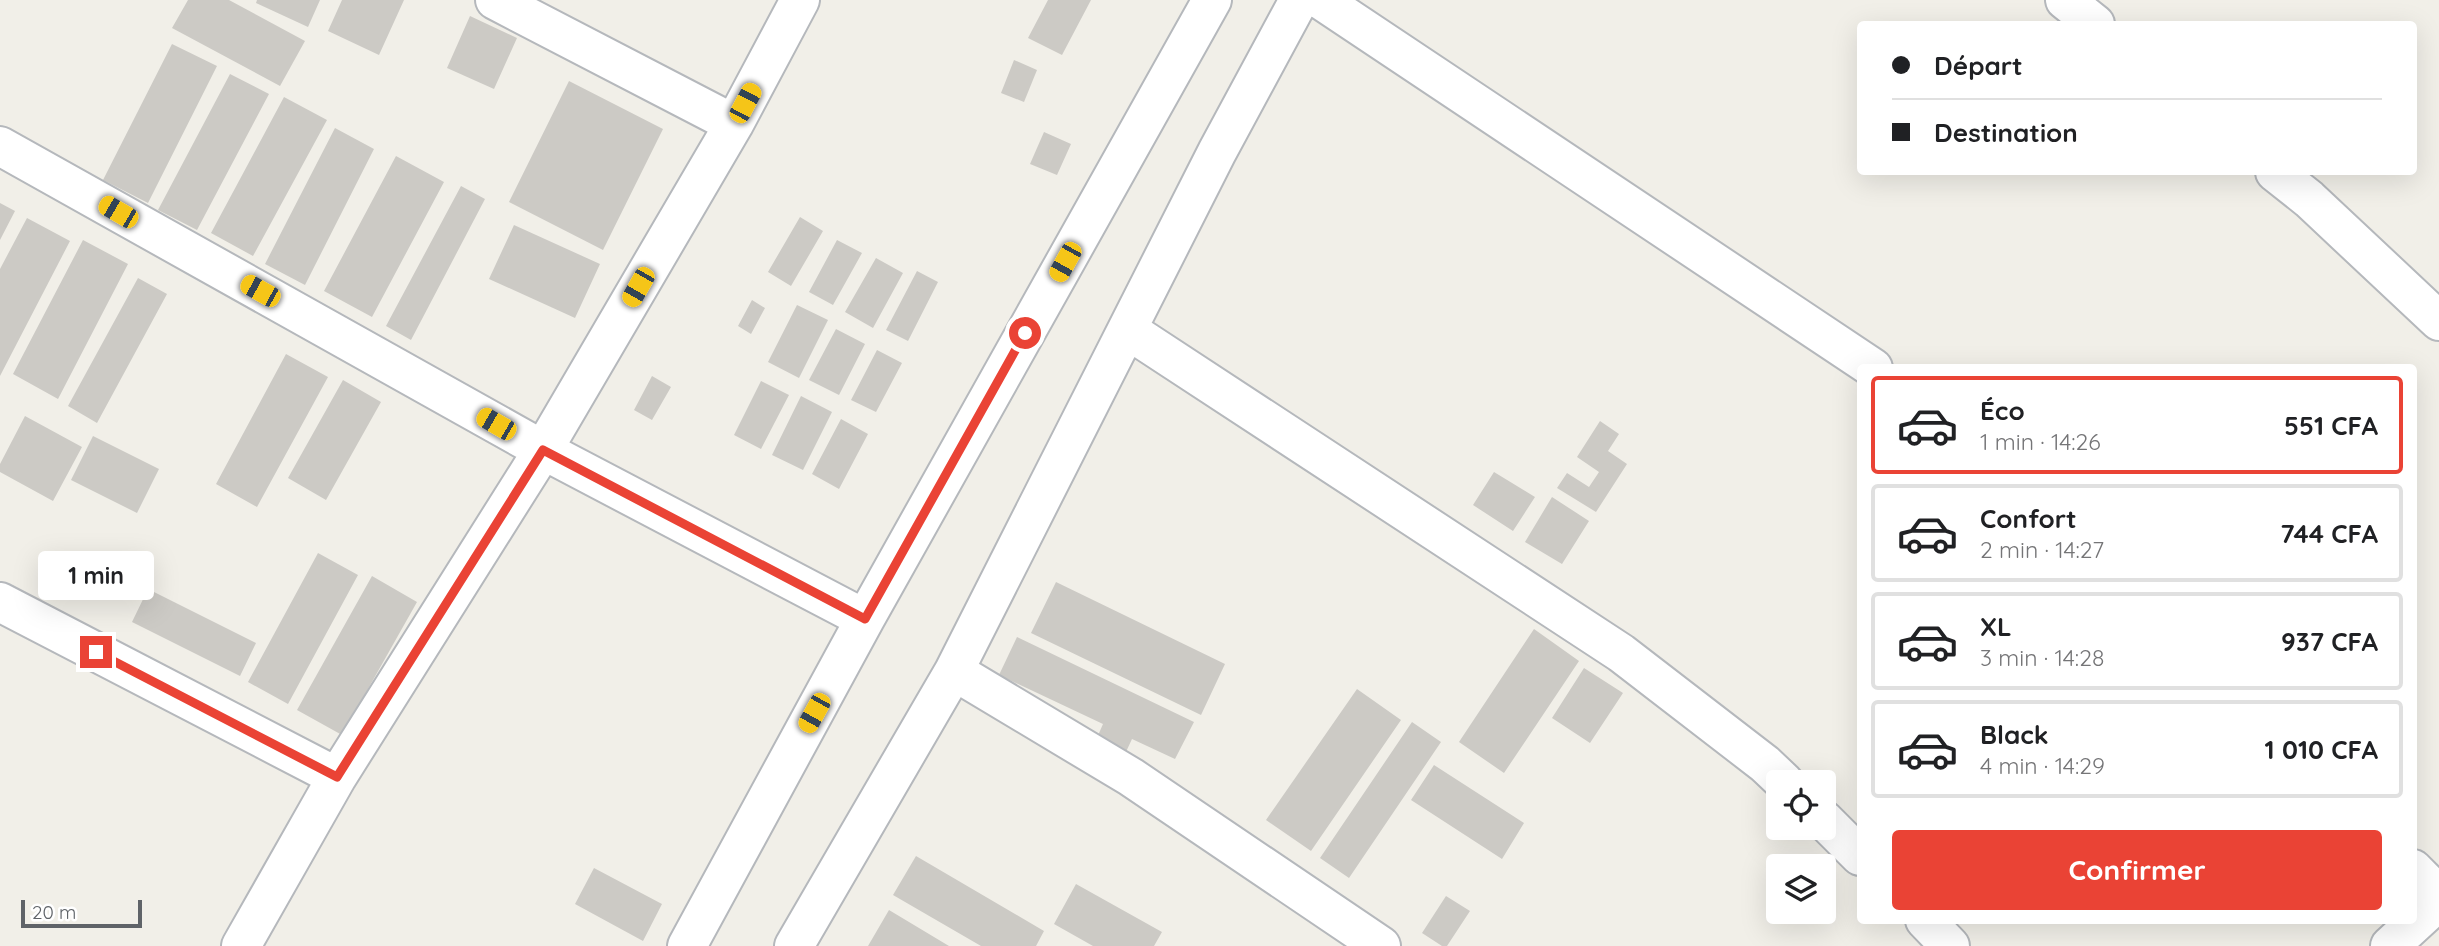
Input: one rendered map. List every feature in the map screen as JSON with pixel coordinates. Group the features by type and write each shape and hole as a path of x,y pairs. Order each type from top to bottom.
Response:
{"street":[{"path":"495,0 734,124"},
{"path":"241,946 337,777 543,450 734,124 800,0"},
{"path":"687,946 865,619 1212,0"},
{"path":"794,946 954,671 1217,152 1298,0"},
{"path":"1321,0 1867,364"},
{"path":"2065,0 2091,21"},
{"path":"0,146 543,450 865,619"},
{"path":"2279,175 2309,199 2439,321"},
{"path":"1128,330 1621,653 1771,770"},
{"path":"0,602 337,777"},
{"path":"954,671 1131,778 1381,946"},
{"path":"1836,832 1857,853"},
{"path":"2417,873 2439,895"},
{"path":"2417,921 2439,901"},
{"path":"1929,924 1950,946"},
{"path":"2390,946 2414,924"}],"building":[{"path":"188,0 229,0 305,41 280,86 172,28"},
{"path":"257,0 320,0 308,27 256,3"},
{"path":"342,0 404,0 379,55 328,31"},
{"path":"1048,0 1091,0 1062,55 1028,38"},
{"path":"470,16 517,38 494,89 447,68"},
{"path":"172,44 217,66 148,203 103,180"},
{"path":"1014,60 1037,70 1024,102 1001,93"},
{"path":"230,74 269,94 197,230 158,210"},
{"path":"569,81 663,129 603,250 509,202"},
{"path":"284,97 327,120 253,256 211,233"},
{"path":"335,128 374,149 305,285 265,264"},
{"path":"1044,132 1071,144 1057,175 1030,164"},
{"path":"396,156 444,182 372,317 324,291"},
{"path":"461,186 485,199 411,340 386,326"},
{"path":"0,203 15,211 0,240"},
{"path":"800,217 823,231 791,286 768,272"},
{"path":"27,218 70,241 0,376 0,269"},
{"path":"514,225 600,264 575,318 489,279"},
{"path":"83,240 128,264 58,399 13,374"},
{"path":"837,240 862,253 833,305 809,292"},
{"path":"876,258 903,273 873,328 845,312"},
{"path":"917,271 938,282 908,341 886,330"},
{"path":"138,278 167,294 97,423 68,406"},
{"path":"752,300 765,308 751,334 738,326"},
{"path":"797,305 828,320 799,378 768,362"},
{"path":"836,329 865,344 839,395 809,380"},
{"path":"877,350 902,363 876,412 851,400"},
{"path":"286,354 328,377 257,507 216,484"},
{"path":"652,376 671,387 652,420 634,410"},
{"path":"343,380 381,402 326,500 288,478"},
{"path":"761,381 789,395 761,449 734,435"},
{"path":"801,396 832,412 803,470 772,455"},
{"path":"25,416 82,447 53,501 0,472 0,464"},
{"path":"841,419 868,434 839,489 812,474"},
{"path":"1600,421 1619,434 1608,451 1627,464 1596,512 1557,488 1567,473 1589,487 1599,472 1577,457"},
{"path":"93,436 159,469 137,513 71,480"},
{"path":"1494,472 1535,497 1513,531 1473,505"},
{"path":"1552,497 1589,521 1562,564 1525,542"},
{"path":"318,553 358,575 288,704 248,682"},
{"path":"372,576 417,602 342,735 297,710"},
{"path":"1056,582 1225,664 1201,715 1031,633"},
{"path":"148,589 256,643 240,676 132,622"},
{"path":"1534,629 1579,661 1504,773 1459,742"},
{"path":"1017,637 1194,722 1175,759 1132,739 1125,754 1096,740 1103,724 999,675"},
{"path":"1584,668 1623,693 1590,743 1552,718"},
{"path":"1357,689 1401,720 1311,851 1266,820"},
{"path":"1412,722 1441,742 1349,878 1320,858"},
{"path":"1434,765 1524,823 1502,859 1411,800"},
{"path":"916,856 1044,931 1036,946 981,946 893,895"},
{"path":"594,868 662,904 643,941 575,904"},
{"path":"1076,884 1162,932 1154,946 1093,946 1054,924"},
{"path":"1446,896 1470,911 1447,946 1442,946 1422,933"},
{"path":"889,910 949,946 868,946"}],"route":[{"path":"96,652 337,777 543,450 865,619 1025,333"}]}
